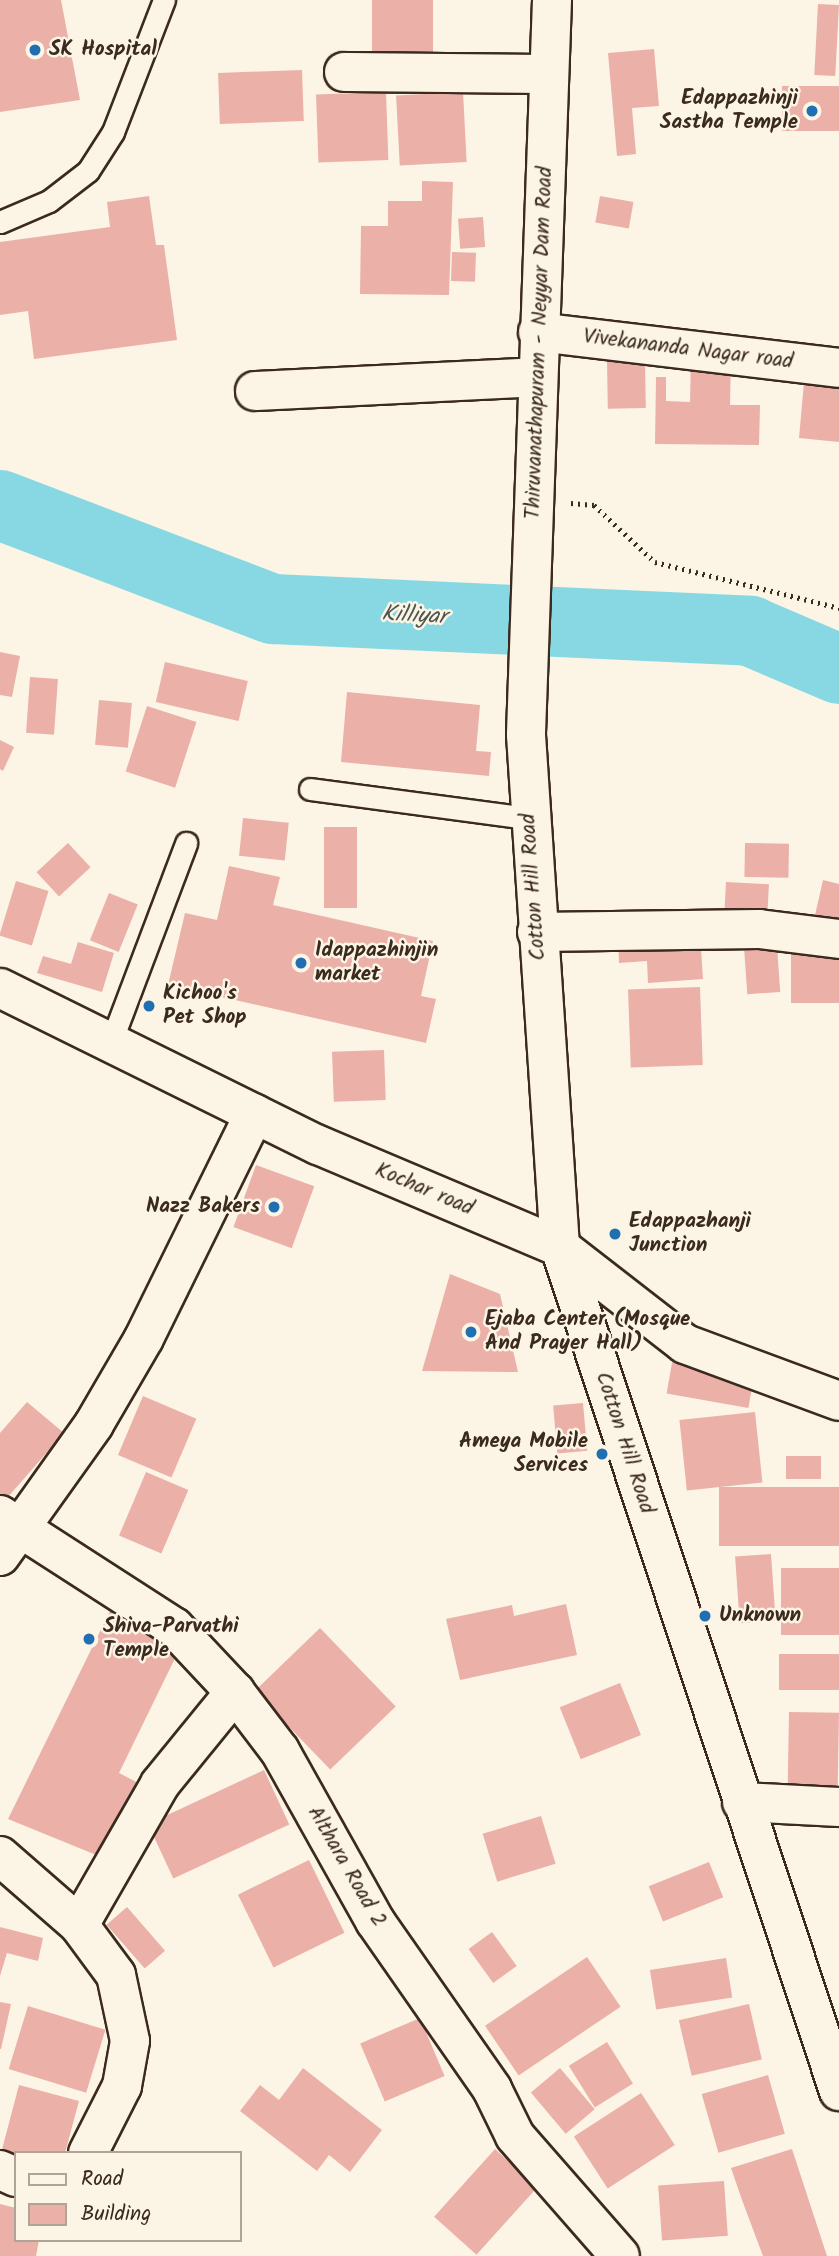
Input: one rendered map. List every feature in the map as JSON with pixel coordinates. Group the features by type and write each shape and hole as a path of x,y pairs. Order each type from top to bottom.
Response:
{"street":[{"name":"Thiruvanathapuram - Neyyar Dam Road","path":"528,687 538,332 552,0"},
{"path":"344,72 549,74"},
{"name":"Vivekananda Nagar road","path":"538,332 839,368"},
{"path":"255,391 537,377"},
{"name":"Cotton Hill Road","path":"528,687 528,818 560,1247 839,2091"},
{"path":"537,932 759,929 839,939"},
{"name":"Kochar road","path":"0,988 254,1114 560,1247 685,1344 839,1401"},
{"path":"8,1533 144,1338 254,1114"},
{"name":"Althara Road 2","path":"8,1533 174,1627 235,1692 280,1751 375,1921 492,2089 515,2136 621,2256"},
{"path":"79,1925 160,1784 235,1692"},
{"path":"742,1802 839,1807"},
{"path":"0,1856 79,1925 116,1975 130,2041 122,2086 89,2151"}],"lane":[{"path":"0,222 49,201 88,171 113,132 164,0"},
{"path":"310,789 528,818"},
{"path":"111,1042 186,843"}],"path":[{"path":"535,510 594,505 655,562 839,608"}],"building":[{"name":"SK Hospital","path":"0,0 61,0 80,100 0,112"},
{"path":"372,0 433,0 433,64 372,64"},
{"path":"818,4 839,5 835,76 814,75"},
{"path":"654,49 659,106 632,108 636,154 617,156 608,53"},
{"path":"302,70 304,121 220,124 218,73"},
{"name":"Edappazhinji Sastha Temple","path":"782,86 839,86 839,131 782,131"},
{"path":"386,92 388,160 318,162 316,94"},
{"path":"463,92 467,162 400,165 396,96"},
{"path":"422,181 453,182 449,295 360,294 361,226 388,226 388,201 422,201"},
{"path":"149,196 156,245 164,245 177,340 34,359 28,311 0,315 0,242 110,227 107,202"},
{"path":"600,196 633,202 629,228 595,223"},
{"path":"483,217 485,247 460,249 458,219"},
{"path":"452,252 476,253 475,282 451,281"},
{"path":"691,357 731,358 730,405 760,405 759,445 655,444 656,377 666,377 666,401 690,402"},
{"path":"645,361 646,408 608,409 607,362"},
{"path":"804,382 839,386 839,442 799,438"},
{"path":"0,652 20,656 12,697 0,695"},
{"path":"165,662 248,681 239,721 156,702"},
{"path":"30,677 58,679 54,735 26,733"},
{"path":"347,692 480,705 476,751 491,752 489,776 341,762"},
{"path":"99,700 132,703 128,748 95,745"},
{"path":"147,706 196,722 175,788 126,772"},
{"path":"0,740 14,747 3,771 0,769"},
{"path":"243,818 289,823 285,861 239,856"},
{"path":"324,827 357,827 357,908 324,908"},
{"path":"68,843 91,867 59,896 37,872"},
{"path":"745,843 789,844 788,878 744,877"},
{"name":"Idappazhinjin market","path":"229,866 280,877 273,905 433,941 421,996 436,999 426,1043 168,985 185,913 217,920"},
{"path":"823,880 839,884 839,930 813,924"},
{"path":"16,881 49,891 32,945 0,936"},
{"path":"726,882 769,884 767,920 724,918"},
{"path":"109,893 138,905 119,952 90,940"},
{"path":"700,934 703,979 648,983 647,961 619,963 618,939"},
{"path":"78,942 114,953 102,992 37,973 43,956 71,964"},
{"path":"791,945 839,945 839,1003 791,1003"},
{"path":"777,946 780,992 747,994 744,948"},
{"path":"700,987 703,1065 631,1067 628,990"},
{"path":"384,1050 386,1100 334,1102 332,1052"},
{"name":"Nazz Bakers","path":"256,1165 314,1186 292,1248 233,1227"},
{"name":"Ejaba Center (Mosque And Prayer Hall)","path":"450,1274 500,1294 518,1372 422,1371"},
{"path":"672,1363 754,1377 748,1408 667,1394"},
{"path":"143,1396 196,1419 171,1478 118,1455"},
{"path":"27,1402 64,1433 0,1506 0,1433"},
{"path":"583,1403 587,1451 557,1453 553,1406"},
{"path":"755,1412 762,1483 687,1491 679,1420"},
{"path":"786,1456 821,1456 821,1479 786,1479"},
{"path":"146,1472 188,1490 161,1553 119,1536"},
{"path":"719,1487 839,1487 839,1546 719,1546"},
{"path":"771,1554 776,1621 740,1623 735,1557"},
{"path":"781,1568 839,1568 839,1635 781,1635"},
{"path":"566,1604 577,1655 460,1680 446,1619 512,1605 514,1616"},
{"path":"111,1609 182,1644 119,1773 146,1787 111,1861 8,1819"},
{"path":"320,1628 396,1706 330,1770 255,1691"},
{"path":"779,1654 839,1654 839,1690 779,1690"},
{"path":"620,1683 641,1735 581,1759 560,1707"},
{"path":"789,1712 839,1713 838,1789 788,1788"},
{"path":"264,1770 289,1824 173,1878 148,1824"},
{"path":"541,1816 556,1864 497,1882 483,1834"},
{"path":"309,1860 345,1933 274,1967 238,1895"},
{"path":"709,1862 723,1897 663,1922 649,1886"},
{"path":"127,1907 165,1951 145,1968 107,1925"},
{"path":"0,1927 43,1938 38,1961 7,1953 0,1976"},
{"path":"492,1932 517,1966 493,1983 469,1949"},
{"path":"587,1957 621,2007 519,2076 485,2026"},
{"path":"726,1958 732,1998 656,2010 650,1970"},
{"path":"0,2002 11,2004 1,2049 0,2049"},
{"path":"749,2004 762,2060 692,2076 679,2020"},
{"path":"28,2006 105,2030 86,2093 9,2069"},
{"path":"420,2018 445,2076 385,2101 360,2043"},
{"path":"607,2042 633,2084 595,2107 569,2066"},
{"path":"303,2068 382,2130 350,2172 329,2155 317,2171 240,2111 260,2085 279,2100"},
{"path":"560,2068 595,2109 566,2134 531,2092"},
{"path":"768,2075 785,2134 718,2153 702,2094"},
{"path":"19,2085 79,2101 66,2151 14,2151 14,2161 0,2157"},
{"path":"641,2093 675,2145 608,2189 574,2137"},
{"path":"495,2149 537,2187 476,2255 434,2217"},
{"path":"792,2149 827,2256 763,2256 731,2168"},
{"path":"724,2181 728,2236 662,2240 658,2186"},
{"path":"0,2204 14,2208 14,2242 39,2242 36,2256 0,2256"}],"waterway":[{"name":"Killiyar","path":"0,505 273,609 750,631 839,669"}],"place":[{"name":"SK Hospital","path":"35,50"},
{"name":"Edappazhinji Sastha Temple","path":"812,111"},
{"name":"Idappazhinjin market","path":"301,963"},
{"name":"Kichoo's Pet Shop","path":"149,1006"},
{"name":"Nazz Bakers","path":"274,1207"},
{"name":"Edappazhanji Junction","path":"615,1234"},
{"name":"Ejaba Center (Mosque And Prayer Hall)","path":"471,1332"},
{"name":"Ameya Mobile Services","path":"602,1454"},
{"name":"Unknown","path":"705,1616"},
{"name":"Shiva-Parvathi Temple","path":"89,1639"}]}
